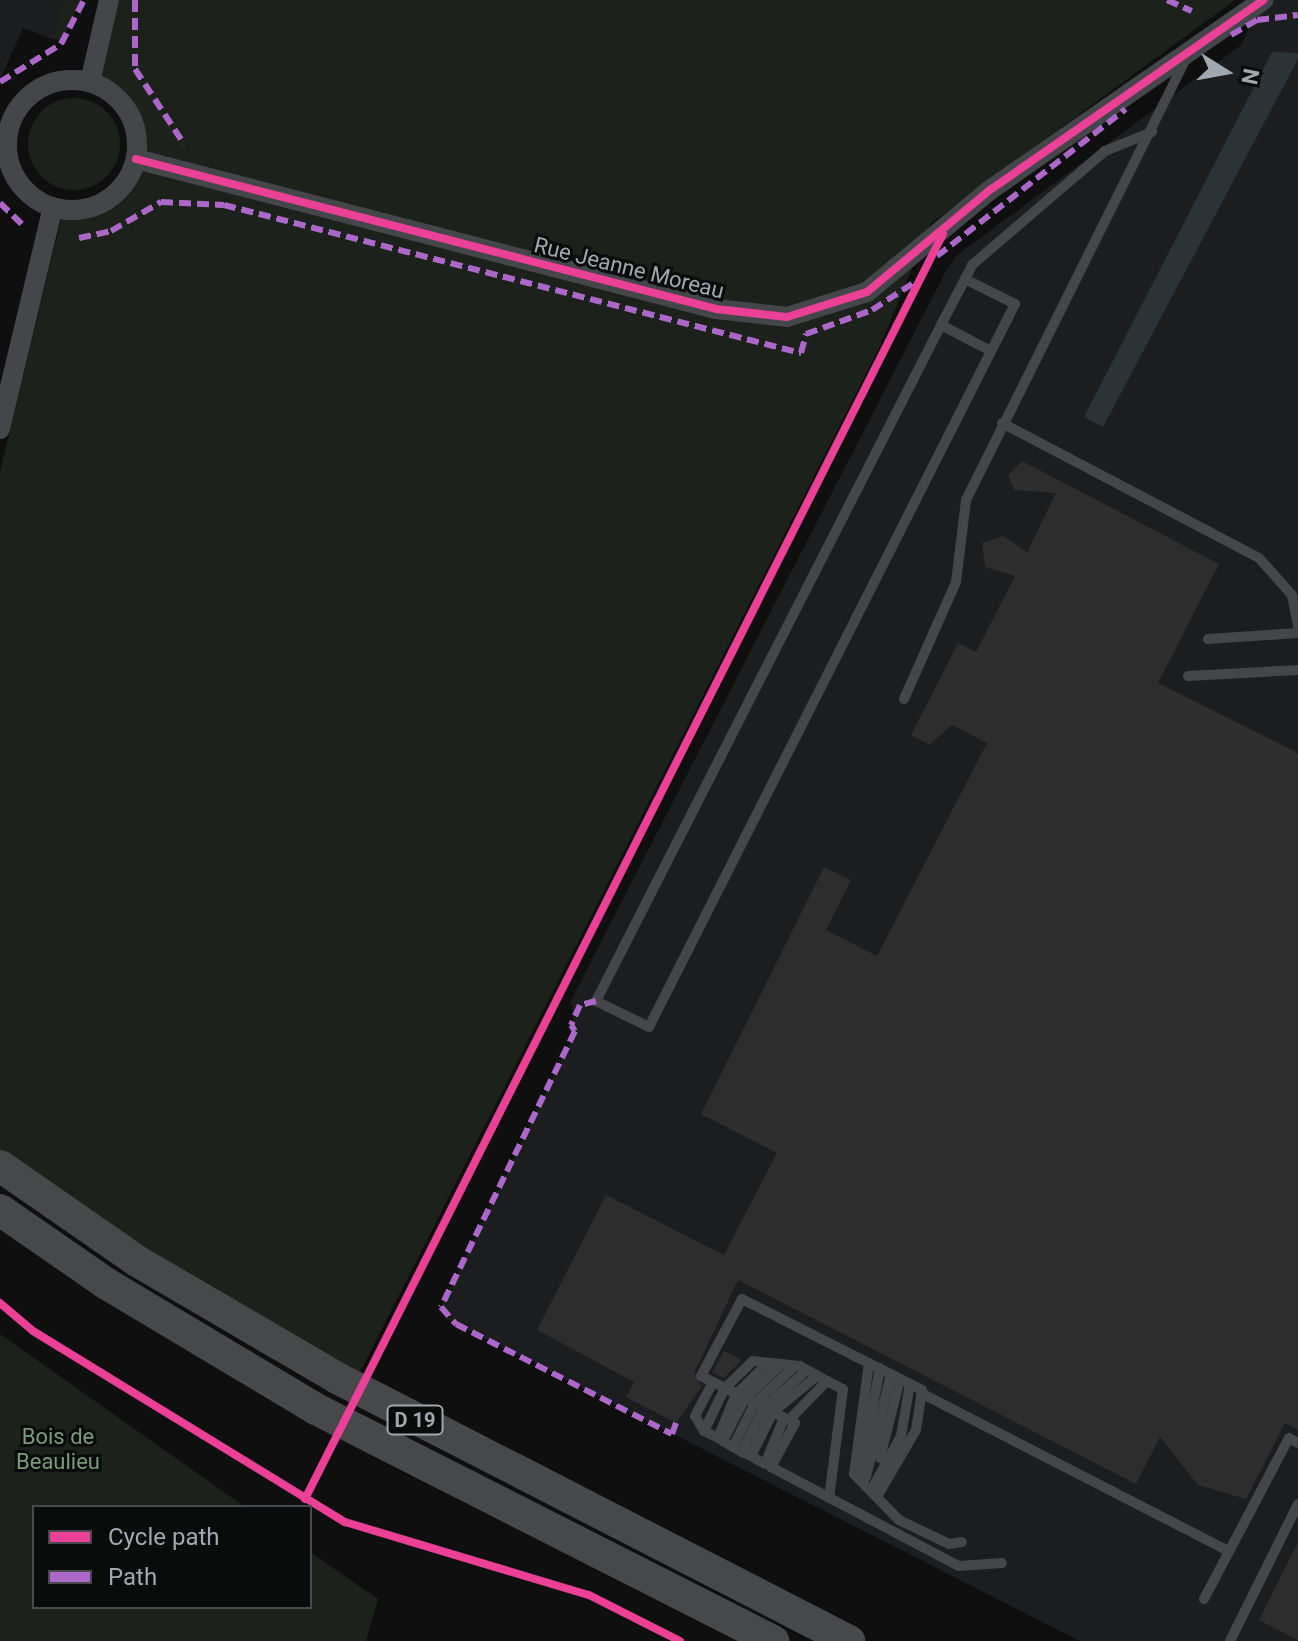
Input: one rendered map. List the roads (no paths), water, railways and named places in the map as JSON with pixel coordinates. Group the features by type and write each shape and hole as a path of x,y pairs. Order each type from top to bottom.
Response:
{"main road":[{"name":"D 19","path":"0,1166 137,1261 337,1378 849,1641"},
{"name":"D 19","path":"0,1210 107,1284 316,1409 773,1641"}],"street":[{"path":"90,82 109,0"},
{"name":"Rue Jeanne Moreau","path":"136,159 716,309 787,317 867,292 990,190 1187,46 1263,0"},
{"path":"90,82 123,103 137,140 136,159 128,179 104,201 53,207 35,199 11,169 4,130 16,111 48,84 90,82"},
{"path":"0,429 53,207"}],"lane":[{"path":"904,699 956,582 966,500 1002,423 1186,65 1187,46"},
{"path":"965,279 1015,304 649,1027 596,1001 965,279 982,252 1105,151 1152,132"},
{"path":"941,325 991,351"},
{"path":"1002,423 1259,558 1292,595 1298,627"},
{"path":"1208,639 1298,633"},
{"path":"1188,676 1298,670"},
{"path":"763,1407 701,1376 742,1299 1229,1551"},
{"path":"763,1407 753,1361 795,1366 843,1389 829,1498"},
{"path":"869,1363 857,1428 868,1486 899,1520 949,1544 962,1542"},
{"path":"737,1449 763,1407 782,1364"},
{"path":"737,1449 763,1407 795,1366"},
{"path":"868,1486 880,1368"},
{"path":"737,1449 763,1407 807,1370"},
{"path":"763,1407 822,1378"},
{"path":"737,1449 763,1407 822,1378"},
{"path":"868,1486 901,1436 900,1379"},
{"path":"868,1486 900,1379"},
{"path":"713,1382 695,1416 737,1449 959,1566 1002,1563"},
{"path":"868,1486 916,1430 921,1393"},
{"path":"1204,1599 1289,1438 1298,1443"},
{"path":"1230,1641 1298,1504"}],"park label":[{"name":"Bois de Beaulieu","path":"58,1448"}]}
